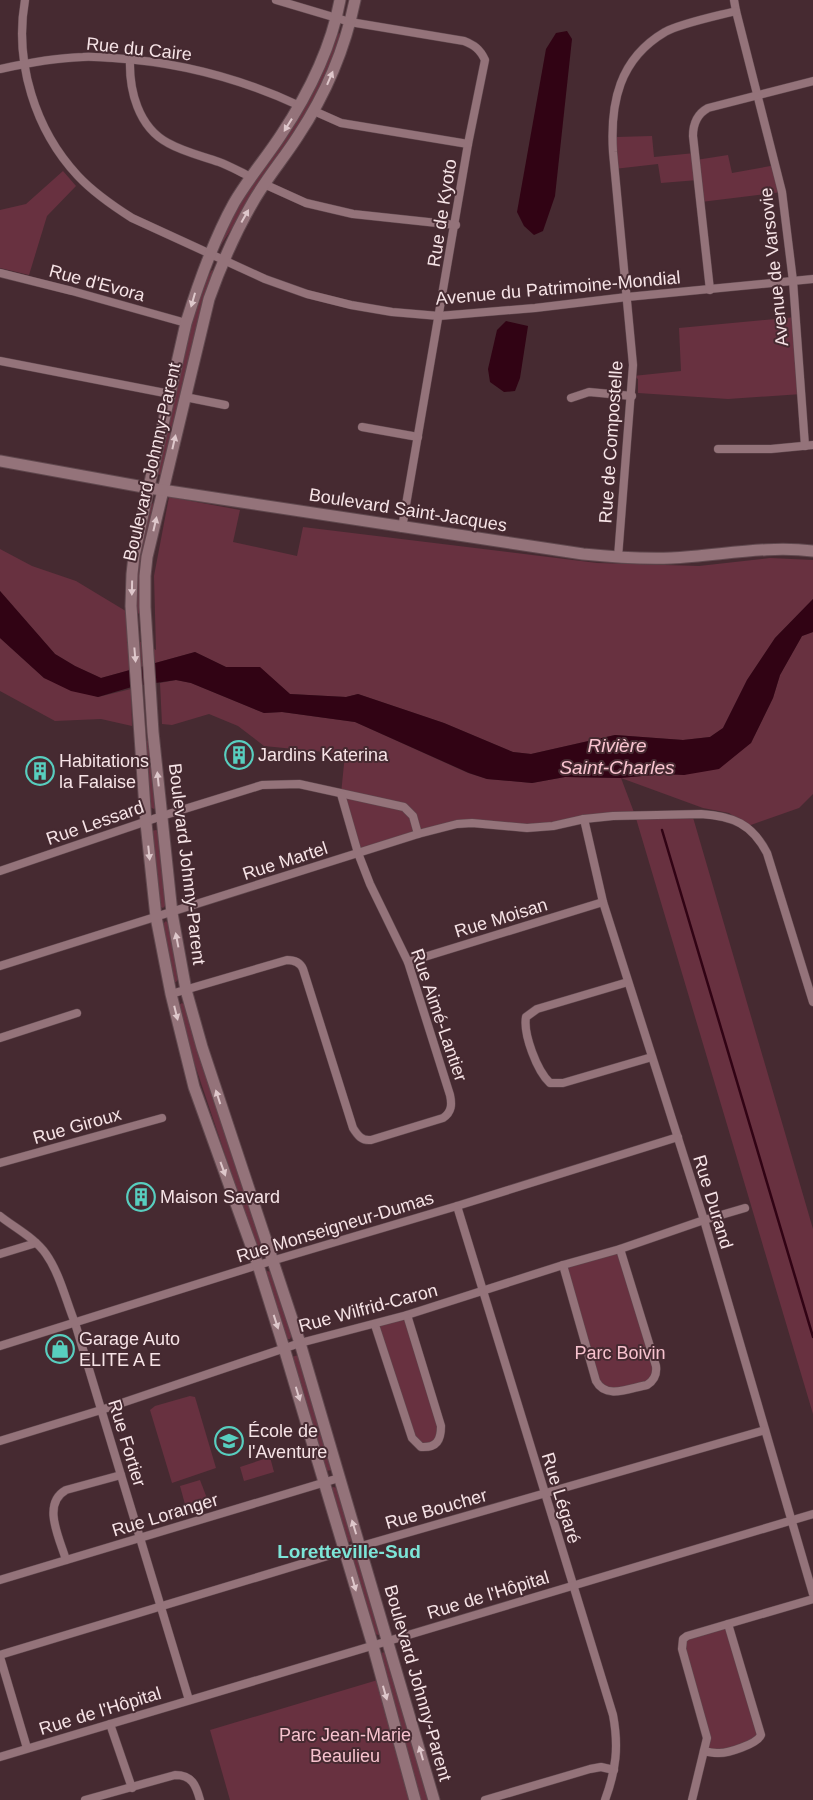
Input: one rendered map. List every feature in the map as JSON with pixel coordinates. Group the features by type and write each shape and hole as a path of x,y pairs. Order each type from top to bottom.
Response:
{"street":[{"name":"Avenue du Patrimoine-Mondial","path":"25,0 22,34 30,89 38,114 49,138 79,177 115,207 132,218 265,279 307,294 351,306 440,316 813,279"},
{"path":"276,0 350,22"},
{"name":"Boulevard Johnny-Parent","path":"340,0 336,18 318,71 300,106 251,177 223,224 197,287 186,322 134,556 131,606 146,823 156,917 194,1087 258,1265 284,1348 372,1646 415,1800"},
{"name":"Boulevard Johnny-Parent","path":"354,0 350,22 328,84 314,112 264,184 223,260 204,316 163,490 146,566 144,607 153,732 172,913 186,990 202,1047 300,1343 434,1800"},
{"name":"Avenue de Varsovie","path":"734,0 782,192 793,281 809,446"},
{"name":"Rue de Compostelle","path":"618,557 633,364 612,152 611,129 615,98 626,71 635,59 646,47 666,32 699,20 736,11"},
{"name":"Rue de Kyoto","path":"350,22 464,41 475,46 485,60 468,144 456,225 402,528"},
{"name":"Rue du Caire","path":"0,69 25,63 83,57 160,62 199,70 250,85 300,106"},
{"path":"130,59 133,98 140,114 153,131 166,142 183,150 251,177"},
{"path":"710,290 693,136 693,126 696,118 708,108 813,81"},
{"path":"314,112 340,123 468,144"},
{"path":"264,184 306,202 353,214 456,225"},
{"name":"Rue d'Evora","path":"0,273 186,322"},
{"path":"0,361 170,394"},
{"path":"571,398 589,392 632,396"},
{"path":"185,397 224,405"},
{"path":"362,427 418,437"},
{"path":"718,449 771,449 809,446"},
{"name":"Boulevard Saint-Jacques","path":"0,461 149,488 402,528 583,554 672,558 790,549 813,551"},
{"name":"Rue Lessard","path":"0,871 162,816 262,785 299,784 404,807 412,816 418,834"},
{"name":"Rue Aimé-Lantier","path":"172,994 287,960 293,960 301,965 353,1128 360,1138 371,1140 448,1115 451,1108 450,1095 408,962 370,884 358,853 341,794"},
{"name":"Rue Martel","path":"0,966 418,834 465,823 527,828 553,826 584,819 628,815 706,814 731,820 748,827 760,839 767,853 813,1002"},
{"name":"Rue Durand","path":"584,819 603,902 704,1220 813,1594"},
{"name":"Rue Moisan","path":"408,962 603,902"},
{"path":"628,982 537,1008 526,1017 526,1032 541,1073 550,1083 563,1083 652,1057"},
{"path":"0,1038 77,1013"},
{"name":"Rue Giroux","path":"0,1163 162,1118"},
{"name":"Rue Monseigneur-Dumas","path":"0,1346 678,1137"},
{"name":"Rue Légaré","path":"456,1206 613,1716 617,1753 605,1800"},
{"name":"Rue Wilfrid-Caron","path":"0,1442 284,1348 407,1315 745,1208"},
{"name":"Rue Fortier","path":"0,1216 36,1243 53,1266 75,1323 190,1700"},
{"path":"0,1254 36,1243"},
{"path":"563,1265 599,1387 603,1390 614,1392 646,1384 652,1382 656,1366 620,1249"},
{"path":"375,1324 412,1438 421,1447 433,1446 437,1444 440,1438 441,1426 407,1315"},
{"name":"Rue Boucher","path":"0,1656 344,1551 765,1430"},
{"path":"66,1560 52,1510 59,1494 66,1490 120,1475"},
{"name":"Rue Loranger","path":"0,1580 339,1478"},
{"name":"Rue de l'Hôpital","path":"0,1757 813,1514"},
{"path":"692,1800 707,1738 682,1644 683,1639 687,1636 813,1599"},
{"path":"704,1751 724,1753 754,1743 759,1740 761,1735 728,1624"},
{"path":"0,1656 27,1748"},
{"path":"110,1724 132,1788"},
{"path":"484,1800 590,1769 601,1767 614,1770"},
{"path":"85,1800 175,1775 188,1777 197,1789 200,1800"}],"green space":[{"path":"339,33 342,35 335,56 314,103 221,245 219,243 242,199"},
{"path":"652,136 654,157 695,153 696,160 728,155 732,173 776,165 782,192 701,202 698,180 661,183 658,164 614,169 617,137"},
{"path":"63,171 76,186 47,216 29,275 0,268 0,210 26,204"},
{"path":"212,270 214,271 161,475 157,474 190,328 205,281"},
{"path":"796,317 802,394 728,399 638,393 638,379 633,376 681,371 679,328"},
{"path":"169,497 240,510 233,542 297,556 303,527 597,563 699,566 770,558 813,560 813,599 775,638 747,680 723,728 710,737 683,740 615,735 531,754 513,752 444,723 358,694 346,697 290,694 260,668 226,667 195,652 101,678 55,654 0,591 0,549 32,566 76,581 129,613 131,637 156,650 154,576"},
{"path":"151,503 155,504 140,613 137,614 138,562"},
{"path":"813,632 813,794 799,808 748,826 729,813 703,808 621,778 635,815 553,826 473,823 358,853 341,794 345,754 264,746 238,726 209,714 172,725 162,724 160,683 176,680 191,683 264,713 282,712 355,722 468,773 487,779 532,783 565,777 620,778 664,774 684,775 751,743 773,698 780,675 802,636"},
{"path":"0,638 44,678 98,697 131,689 132,726 101,719 55,721 0,691"},
{"path":"150,740 154,809 150,807 146,741"},
{"path":"692,814 813,1229 813,1414 635,815"},
{"path":"152,831 158,831 166,905 163,908 159,906"},
{"path":"166,921 169,924 179,978 176,982 174,982 162,925"},
{"path":"184,1004 264,1252 261,1257 258,1253 192,1056 179,1005"},
{"name":"Parc Boivin","path":"620,1249 656,1366 651,1382 614,1392 599,1387 563,1265"},
{"path":"267,1271 271,1272 292,1335 290,1339 287,1339 266,1273"},
{"path":"407,1315 441,1426 437,1444 416,1443 375,1325"},
{"path":"298,1355 332,1470 325,1471 292,1357"},
{"path":"190,1396 195,1397 216,1468 172,1483 150,1410 155,1406"},
{"path":"270,1457 274,1472 244,1481 240,1467"},
{"path":"200,1480 208,1501 186,1508 180,1486"},
{"path":"333,1487 337,1488 352,1539 350,1542 346,1541"},
{"path":"358,1557 379,1635 375,1634 352,1558"},
{"path":"728,1624 761,1735 725,1753 704,1751 707,1738 683,1639"},
{"path":"383,1652 387,1654 428,1800 421,1800 380,1656"},
{"name":"Parc Jean-Marie Beaulieu","path":"381,1679 415,1800 230,1800 210,1730"}],"water":[{"path":"567,31 572,39 555,196 543,231 534,235 524,226 517,212 546,49 556,33"},
{"path":"506,321 528,326 520,378 515,391 504,392 490,382 488,369 497,330"},
{"name":"Rivière Saint-Charles","path":"0,591 55,654 101,678 195,652 226,667 260,667 290,694 346,697 358,694 444,723 513,752 531,754 615,735 683,740 710,737 723,728 747,680 775,638 813,599 813,632 802,636 780,675 773,698 751,743 719,769 684,775 664,774 620,778 565,777 532,783 487,779 469,773 355,722 282,712 264,713 191,683 176,680 135,686 98,697 71,691 44,678 0,638"}],"waterway":[{"path":"662,830 813,1337"}],"place":[{"name":"Jardins Katerina","path":"239,755"},
{"name":"Habitations la Falaise","path":"40,771"},
{"name":"Maison Savard","path":"141,1197"},
{"name":"Garage Auto ELITE A E","path":"60,1349"},
{"name":"École de l'Aventure","path":"229,1441"}],"district":[{"name":"Loretteville-Sud","path":"349,1551"}]}
